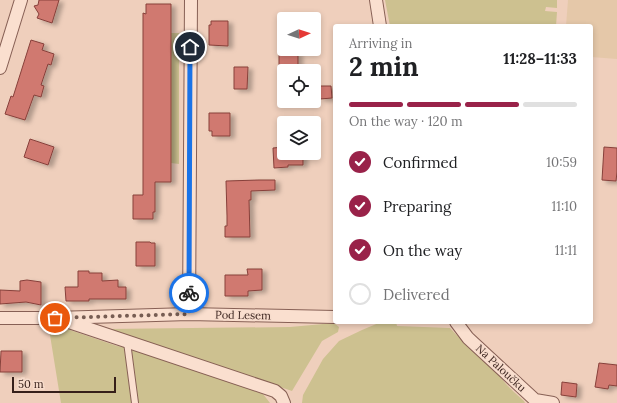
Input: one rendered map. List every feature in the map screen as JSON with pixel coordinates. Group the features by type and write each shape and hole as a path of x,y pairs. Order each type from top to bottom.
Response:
{"street":[{"path":"0,68 21,0"},
{"path":"189,314 191,0"},
{"path":"376,0 380,24"},
{"name":"Pod Lesem","path":"0,318 189,314 333,317"},
{"name":"Pod Lesem","path":"55,318 275,391 281,396 284,403"},
{"name":"Na Paloučku","path":"458,324 468,338 538,402 553,403"}],"lane":[{"path":"127,342 135,403"}],"shaded area":[{"path":"385,0 557,0 557,8 546,7 545,11 557,12 556,24 390,24"},
{"path":"568,0 617,0 617,59 593,57 593,24 566,24"},
{"path":"171,33 179,33 179,164 171,163"},
{"path":"333,323 339,327 338,332 322,341 292,391 146,341 105,329 290,327"},
{"path":"376,324 450,328 466,345 496,371 506,384 525,403 302,403 303,395 323,359 339,341"},
{"path":"49,329 67,329 117,346 143,350 263,394 270,403 61,403"}],"building":[{"path":"39,0 59,0 52,23 37,18 39,14 34,6 38,5"},
{"path":"146,4 171,4 171,182 155,182 155,212 153,212 153,219 133,219 133,195 143,195 143,13 146,14"},
{"path":"211,21 228,21 228,46 209,45 209,25 211,25"},
{"path":"31,40 44,44 42,50 54,54 51,65 48,64 41,85 44,86 41,97 34,95 25,120 5,114 11,96 13,97"},
{"path":"279,56 298,56 298,64 279,64"},
{"path":"234,67 248,67 247,89 234,89"},
{"path":"321,86 331,86 332,98 321,99"},
{"path":"209,113 230,113 230,136 212,136 212,131 209,131"},
{"path":"30,139 54,147 48,165 24,157"},
{"path":"604,147 617,148 616,181 602,180"},
{"path":"273,148 277,148 277,160 303,160 303,165 288,165 288,167 274,168"},
{"path":"275,180 275,190 251,191 251,200 249,200 250,237 225,237 225,226 227,226 226,181"},
{"path":"136,242 155,243 155,266 136,266"},
{"path":"247,269 262,269 262,290 248,291 248,296 225,296 225,275 248,275"},
{"path":"78,271 102,273 102,281 118,280 118,287 126,287 126,299 89,299 89,301 66,301 65,287 78,287"},
{"path":"27,280 41,282 41,305 26,302 0,304 0,290 20,291 20,281"},
{"path":"1,351 22,351 22,372 0,372"},
{"path":"599,363 617,365 617,386 609,385 608,389 595,387"},
{"path":"562,382 577,384 576,397 561,395"}],"way so far":[{"path":"55,318 189,314 189,293"}],"route":[{"path":"189,293 190,47"}]}
